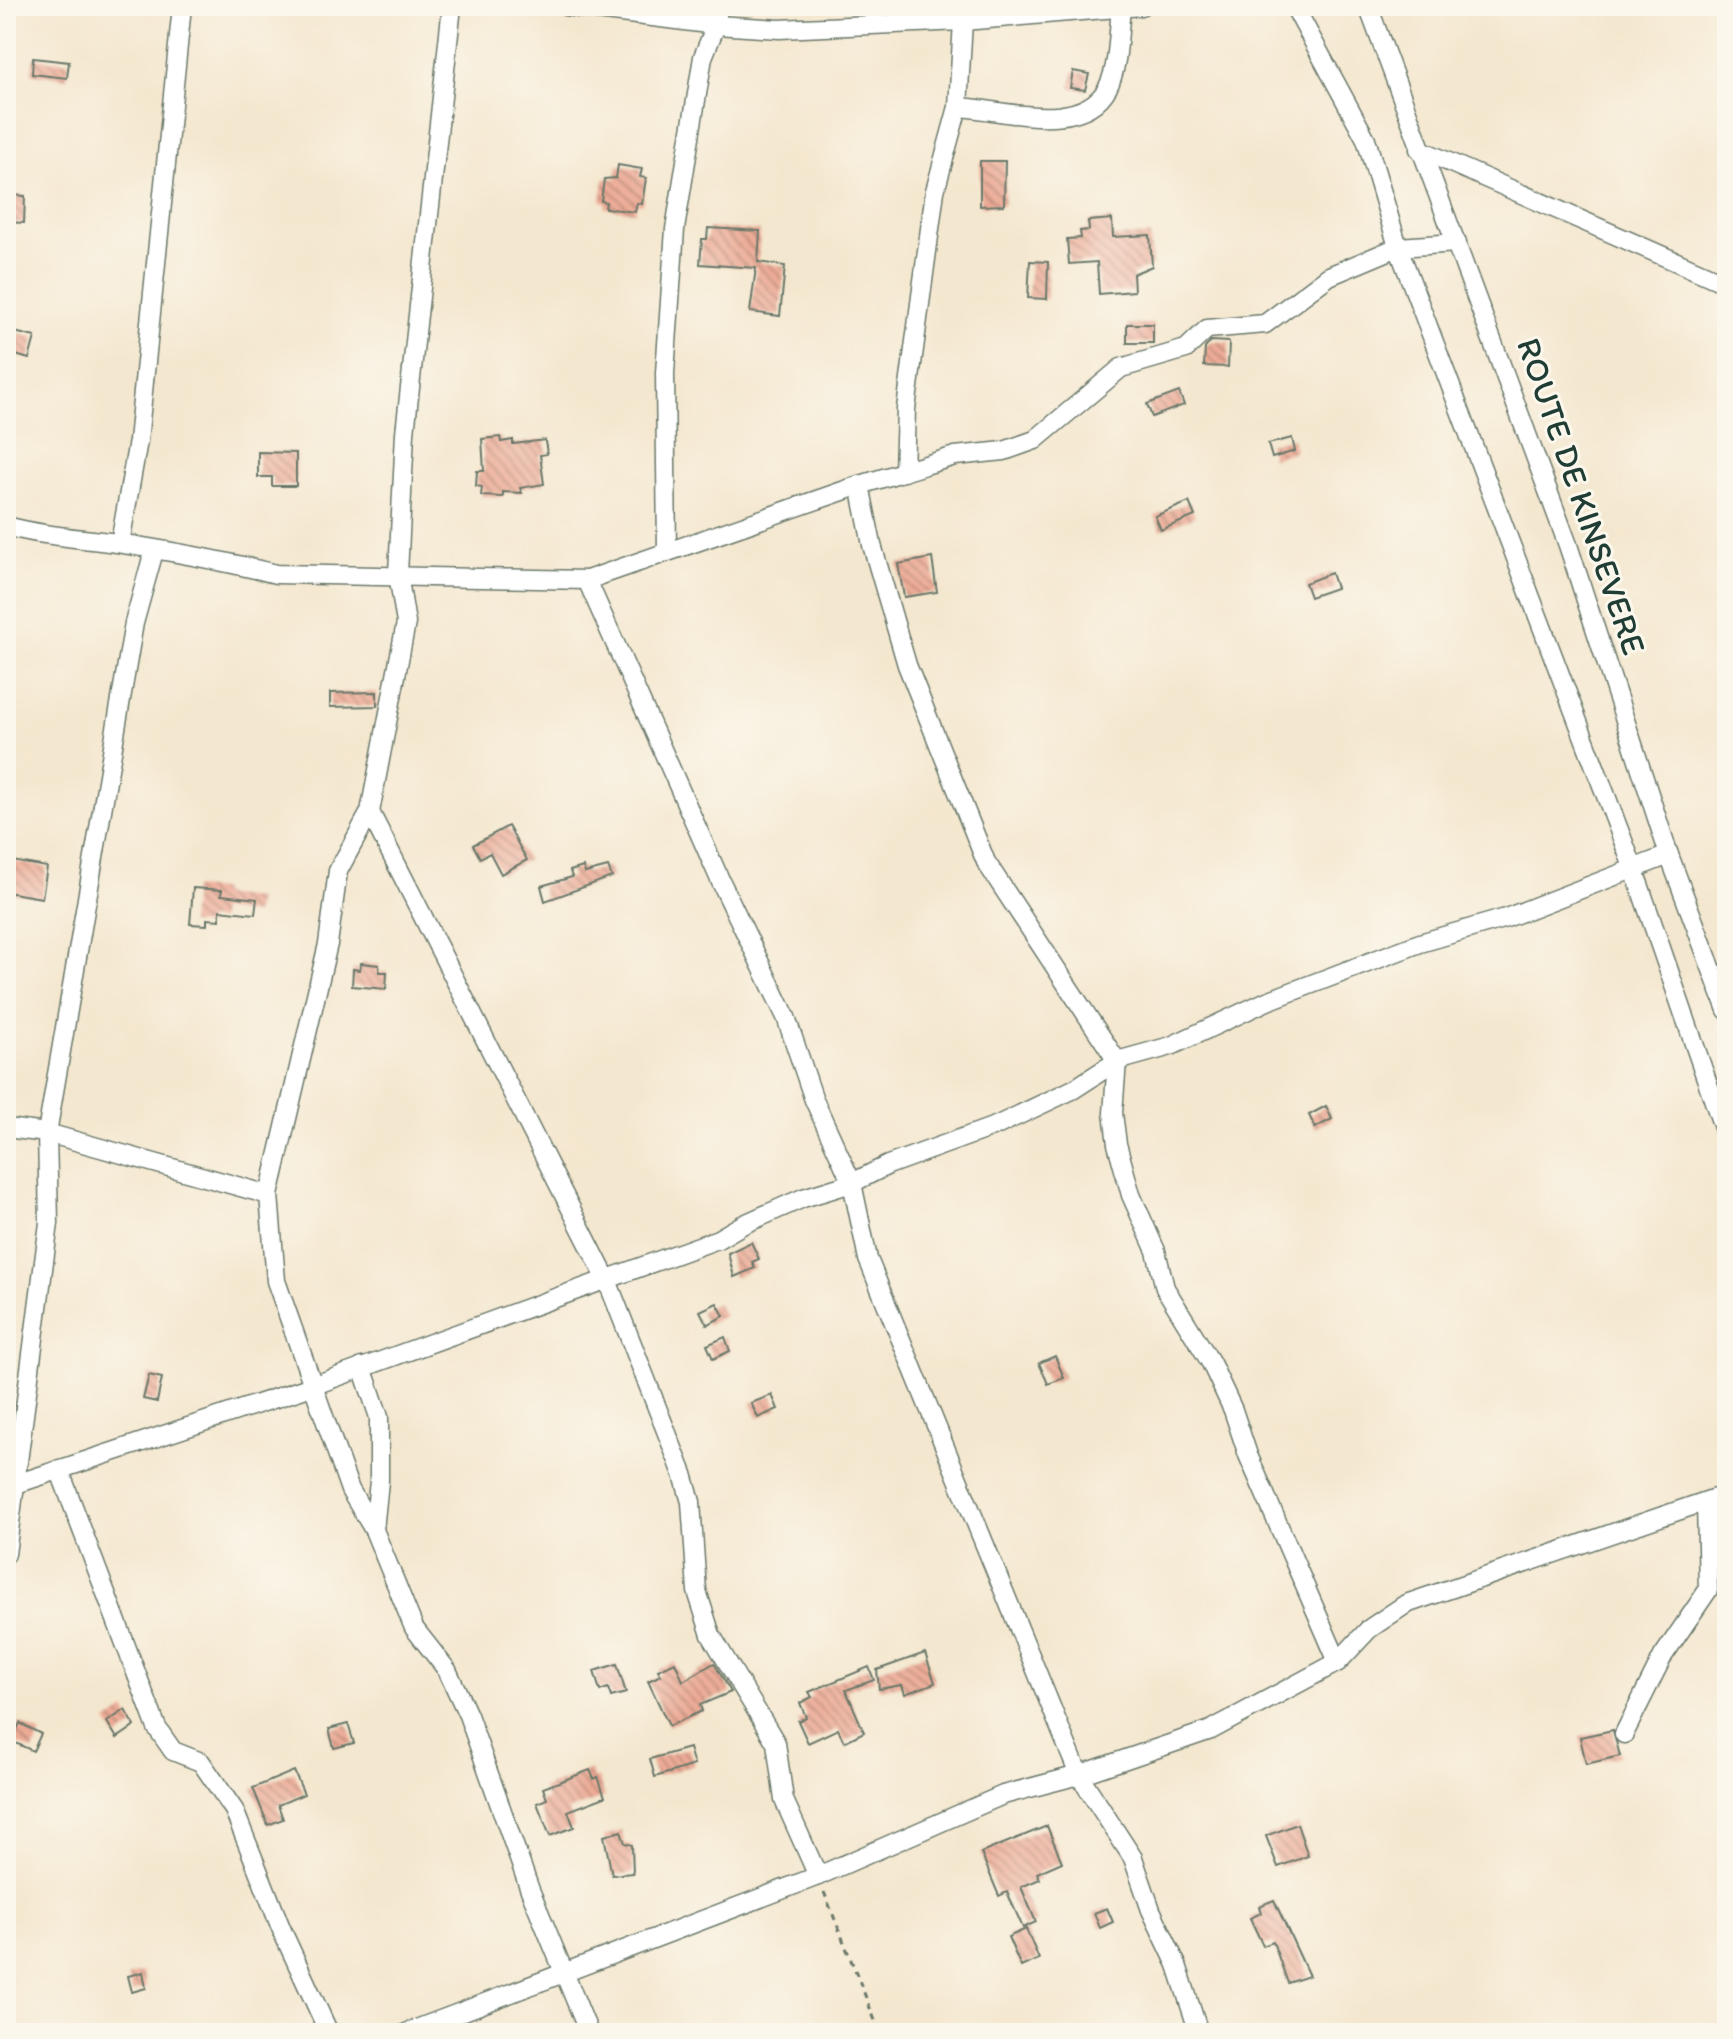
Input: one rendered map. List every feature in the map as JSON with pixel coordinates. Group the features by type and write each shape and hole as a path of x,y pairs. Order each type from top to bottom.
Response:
{"street":[{"path":"120,543 138,441 182,6"},
{"path":"452,6 405,433 398,574 406,623 370,812 338,871 328,944 269,1195 276,1281 350,1490 374,1530 414,1628 447,1670 468,1715 530,1890 589,2033"},
{"path":"565,6 717,16 779,29 963,21 1141,6"},
{"path":"1294,6 1366,139 1398,247 1633,867 1727,1139"},
{"name":"ROUTE DE KINSEVERE","path":"1368,6 1568,545 1669,855 1727,1010"},
{"path":"958,107 1059,118 1077,115 1098,101 1108,87 1121,8"},
{"path":"667,552 665,373 675,229 703,57 717,16"},
{"path":"904,472 906,409 935,191 958,107 963,21"},
{"path":"1419,149 1727,284"},
{"path":"6,526 40,535 120,543 227,562 276,574 398,574 483,581 587,580 860,485 955,456 1004,451 1035,440 1121,368 1186,349 1207,329 1265,324 1329,276 1398,247 1457,243"},
{"path":"860,485 872,545 907,665 986,862 1117,1061 1113,1113 1117,1144 1131,1195 1156,1251 1165,1288 1211,1363 1233,1410 1248,1455 1338,1662"},
{"path":"6,1554 13,1485 35,1350 49,1223 47,1133 134,623 154,551"},
{"path":"587,580 721,882 786,1017 814,1100 852,1183 868,1259 1079,1775 1133,1858 1151,1910 1177,1965 1199,2033"},
{"path":"370,812 607,1280 683,1474 691,1502 697,1591 711,1635 776,1743 784,1800 818,1876"},
{"path":"13,1485 312,1386 718,1239 803,1198 852,1183 888,1165 998,1125 1074,1089 1117,1061 1171,1046 1267,1001 1420,943 1532,908 1669,855"},
{"path":"6,1128 47,1133 269,1195"},
{"path":"362,1367 379,1417 379,1481 374,1530"},
{"path":"59,1469 157,1728 173,1751 201,1762 234,1810 283,1933 329,2033"},
{"path":"406,2033 818,1876 1003,1795 1079,1775 1211,1730 1338,1662 1369,1629 1406,1604 1727,1494"},
{"path":"1624,1734 1663,1656 1708,1590 1706,1502"}],"path":[{"path":"818,1876 880,2033"}],"building":[{"path":"33,58 69,62 67,78 32,74"},
{"path":"1073,71 1089,74 1085,90 1070,88"},
{"path":"980,161 1005,161 1004,205 980,206"},
{"path":"618,165 642,169 640,177 646,178 642,204 637,203 635,212 605,208 606,202 601,201 604,179 616,178"},
{"path":"11,195 25,196 24,223 6,222 6,205 10,206"},
{"path":"1112,219 1113,237 1150,235 1152,266 1133,274 1134,291 1099,294 1097,262 1069,264 1067,239 1081,238 1080,231 1089,230 1088,221"},
{"path":"708,228 760,231 758,262 785,266 780,316 750,312 756,268 700,264 702,239 707,239"},
{"path":"1030,261 1048,262 1047,299 1028,298"},
{"path":"1127,324 1153,324 1153,343 1127,343"},
{"path":"6,330 35,337 29,359 6,352"},
{"path":"1211,341 1229,342 1228,367 1204,366 1205,348"},
{"path":"1179,392 1184,405 1152,417 1147,404"},
{"path":"500,437 501,442 513,440 513,444 545,440 547,454 540,455 544,484 520,488 522,493 503,492 503,497 481,496 482,487 476,486 477,471 484,471 482,439"},
{"path":"1292,438 1295,451 1272,458 1268,444"},
{"path":"258,452 296,453 296,486 272,486 272,477 258,477"},
{"path":"1189,502 1195,516 1161,530 1155,516"},
{"path":"932,558 937,592 904,597 898,564"},
{"path":"1331,573 1336,588 1310,597 1305,583"},
{"path":"377,692 377,706 330,707 330,693"},
{"path":"508,826 527,860 501,874 490,853 480,858 473,845"},
{"path":"6,860 47,867 42,898 6,892"},
{"path":"583,867 585,873 608,867 612,877 545,901 541,886 572,877 570,871"},
{"path":"193,888 222,890 221,895 257,899 255,914 220,910 220,920 207,919 207,925 190,924"},
{"path":"361,963 379,965 379,972 387,972 386,989 352,986 353,969 360,970"},
{"path":"1326,1106 1332,1119 1315,1128 1309,1115"},
{"path":"751,1242 759,1259 752,1262 755,1268 734,1277 728,1253"},
{"path":"717,1303 724,1316 707,1325 700,1311"},
{"path":"725,1337 730,1351 713,1359 707,1345"},
{"path":"1055,1356 1064,1378 1048,1384 1039,1363"},
{"path":"149,1375 162,1378 157,1402 143,1399"},
{"path":"772,1395 778,1409 758,1418 751,1403"},
{"path":"925,1653 935,1683 905,1694 902,1685 879,1689 877,1670"},
{"path":"675,1662 683,1681 714,1663 731,1692 700,1705 702,1711 669,1726 648,1681 661,1675 658,1670"},
{"path":"617,1664 626,1693 611,1697 608,1688 600,1691 594,1671"},
{"path":"869,1667 874,1680 846,1690 864,1732 844,1742 838,1729 808,1743 798,1721 806,1717 800,1703 812,1697 809,1692"},
{"path":"125,1710 135,1726 117,1738 107,1722"},
{"path":"20,1723 41,1734 33,1751 11,1741"},
{"path":"348,1724 354,1743 334,1748 329,1729"},
{"path":"1613,1730 1620,1756 1586,1764 1580,1737"},
{"path":"689,1748 694,1765 655,1777 650,1759"},
{"path":"590,1770 594,1779 598,1777 605,1797 568,1811 574,1827 550,1836 537,1803 547,1799 543,1788"},
{"path":"294,1771 304,1794 278,1805 283,1819 268,1825 253,1788"},
{"path":"1297,1824 1308,1856 1278,1867 1266,1836"},
{"path":"1047,1826 1062,1862 1037,1873 1040,1879 1021,1887 1036,1922 1023,1928 1007,1892 999,1896 981,1853"},
{"path":"621,1831 625,1843 632,1845 633,1873 612,1875 604,1836"},
{"path":"1274,1900 1309,1976 1288,1983 1273,1942 1263,1946 1250,1918 1261,1913 1259,1906"},
{"path":"1107,1908 1113,1922 1100,1928 1094,1913"},
{"path":"1026,1929 1039,1959 1021,1967 1008,1937"},
{"path":"143,1972 146,1988 132,1992 128,1976"}]}
